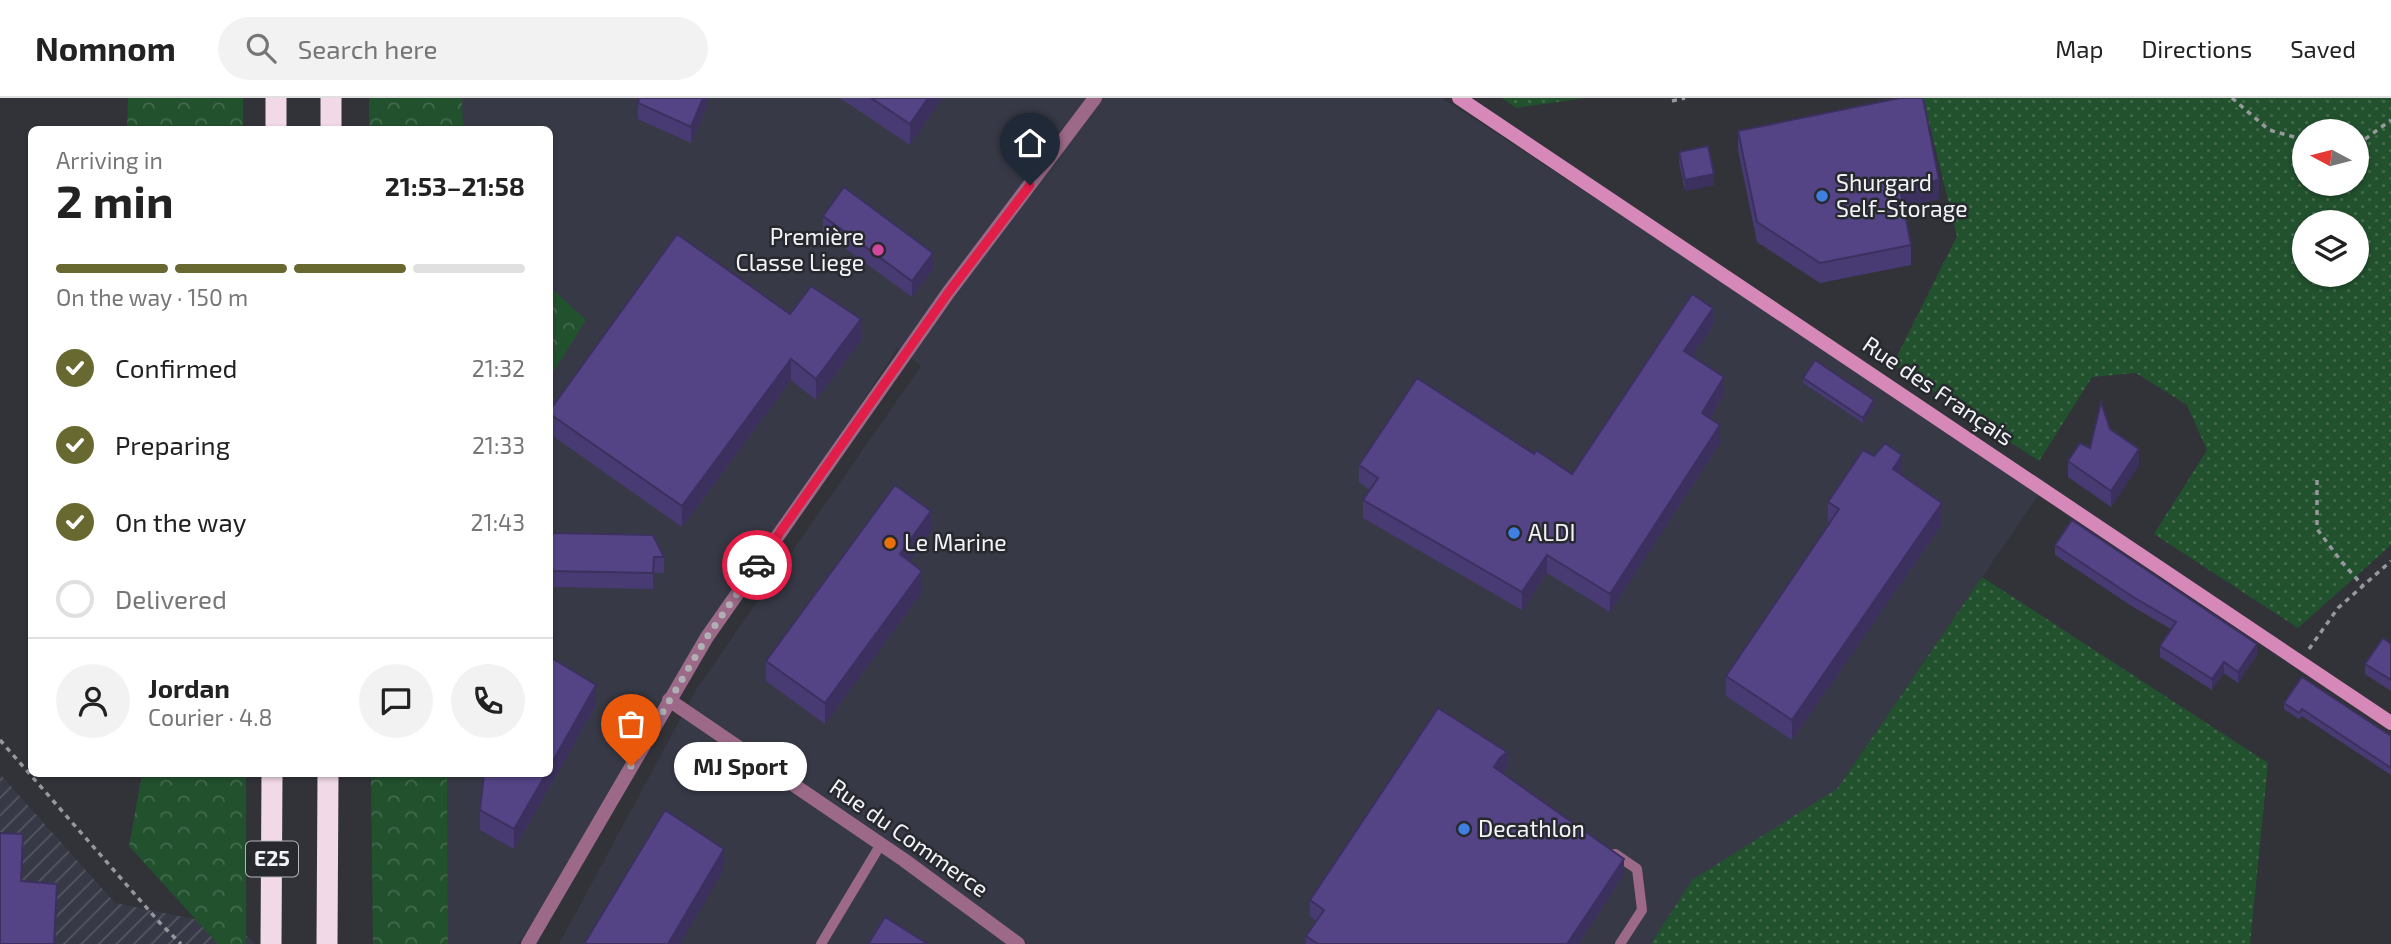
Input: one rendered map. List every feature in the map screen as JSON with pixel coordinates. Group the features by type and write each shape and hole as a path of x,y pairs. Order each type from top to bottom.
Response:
{"highway":[{"path":"276,98 276,126"},
{"path":"331,98 331,126"},
{"name":"E25","path":"271,944 272,777"},
{"name":"E25","path":"327,944 328,777"}],"main road":[{"name":"Rue des Français","path":"1459,98 2391,723"}],"street":[{"path":"528,944 707,637 932,316 1095,98"},
{"name":"Rue du Commerce","path":"669,700 881,844 1018,944"}],"lane":[{"path":"821,944 881,844"},
{"path":"1604,846 1637,869 1642,910 1620,944"}],"path":[{"path":"1672,101 1685,98"},
{"path":"2232,98 2269,130 2292,136"},
{"path":"2370,135 2391,120"},
{"path":"2317,480 2317,529 2363,586"},
{"path":"2321,632 2338,608 2391,561"},
{"path":"0,740 28,772"},
{"path":"32,777 181,944"}],"shaded area":[{"path":"462,98 1442,98 2041,491 1837,789 1770,944 559,944 696,690 921,366 897,348 518,944 448,944 447,777 553,777 553,364 580,315 553,290 553,126 463,126"},
{"path":"0,774 115,903 238,928 255,944 0,944"}],"green space":[{"path":"128,98 243,98 243,126 127,126"},
{"path":"369,98 462,98 463,126 369,126"},
{"path":"1502,98 1586,98 1516,108"},
{"path":"1923,98 2391,98 2391,545 2298,628 2154,534 2207,450 2187,405 2136,373 2092,377 2039,461 1893,364 1957,236"},
{"path":"553,290 586,320 553,372"},
{"path":"1982,577 2268,763 2250,944 1651,944 1692,880 1837,789"},
{"path":"141,777 246,777 246,944 218,944 129,846"},
{"path":"371,777 447,777 448,944 373,944"}],"building":[{"path":"639,98 703,98 691,127 638,103"},
{"path":"871,98 928,98 910,124"},
{"name":"Shurgard Self-Storage","path":"1900,98 1923,98 1939,180 1900,188 1911,245 1820,263 1757,222 1738,131"},
{"path":"1708,146 1714,174 1685,180 1679,152"},
{"path":"844,187 933,253 912,281 823,216"},
{"path":"677,234 790,314 811,286 861,319 816,379 791,359 682,506 553,416 553,406"},
{"path":"1692,294 1713,308 1684,351 1724,377 1702,413 1720,425 1610,594 1547,555 1522,592 1363,500 1378,478 1359,465 1417,378 1534,454 1536,450 1572,474"},
{"path":"1815,360 1874,400 1863,418 1803,378"},
{"path":"2101,402 2110,429 2139,449 2111,491 2068,461 2080,443 2090,448"},
{"path":"1885,443 1902,455 1893,469 1942,503 1792,720 1726,676 1839,509 1828,502 1863,450 1874,456"},
{"path":"895,485 931,511 900,554 922,571 825,703 766,661"},
{"path":"2072,520 2257,644 2238,672 2224,662 2212,679 2160,646 2176,622 2055,545"},
{"path":"553,533 653,535 664,557 654,557 653,573 553,571"},
{"path":"2383,638 2391,644 2391,680 2365,664"},
{"path":"553,659 596,685 553,761"},
{"path":"2302,677 2391,736 2391,768 2302,709 2299,713 2284,703"},
{"name":"Decathlon","path":"1438,708 1507,752 1494,767 1624,859 1567,944 1318,944 1306,936 1324,910 1310,900"},
{"path":"484,777 544,777 514,829 480,810"},
{"path":"665,810 724,849 668,944 584,944"},
{"path":"0,833 23,834 21,881 57,884 54,944 0,944"},
{"path":"885,917 928,944 868,944"}],"way so far":[{"path":"631,766 707,637 757,565"}],"place":[{"name":"Shurgard Self-Storage","path":"1822,196"},
{"name":"Première Classe Liege","path":"878,250"},
{"name":"ALDI","path":"1514,533"},
{"name":"Le Marine","path":"890,543"},
{"name":"MJ Sport","path":"631,766"},
{"name":"Decathlon","path":"1464,829"}],"route":[{"path":"757,565 948,293 1030,185"}]}
